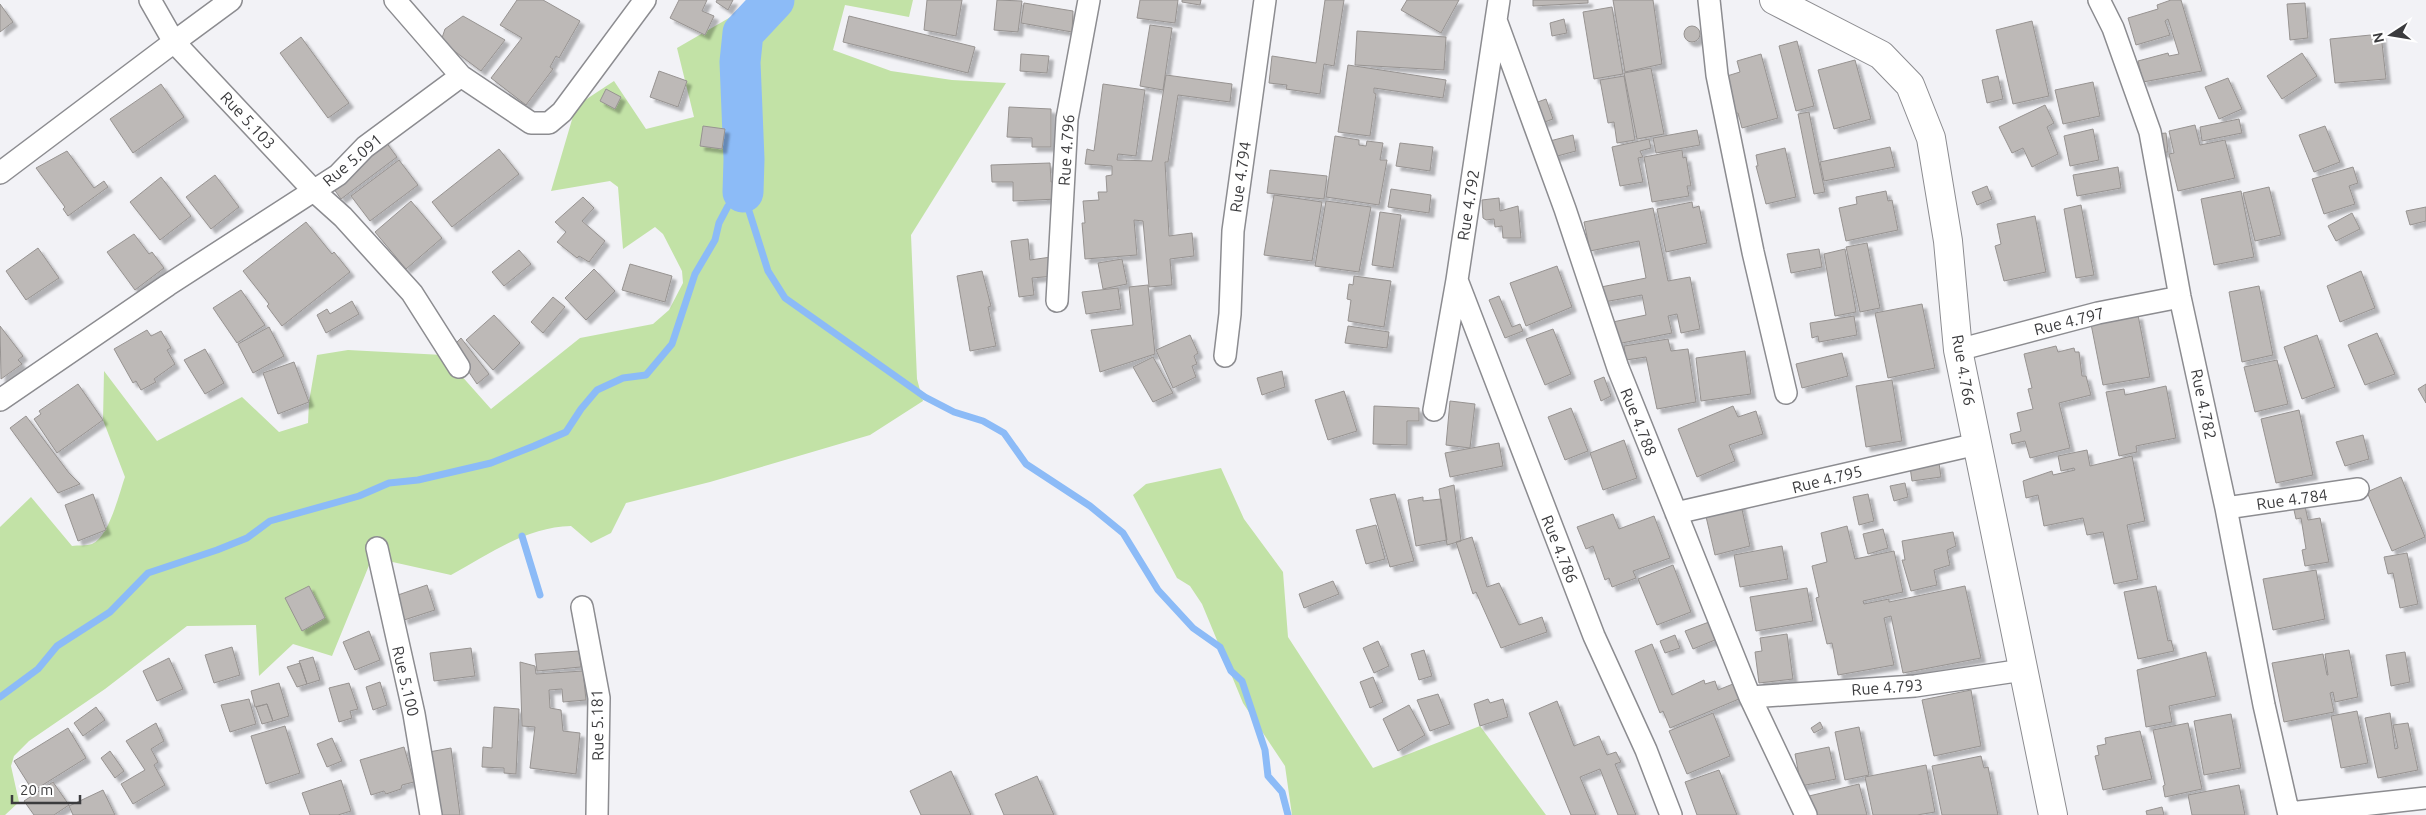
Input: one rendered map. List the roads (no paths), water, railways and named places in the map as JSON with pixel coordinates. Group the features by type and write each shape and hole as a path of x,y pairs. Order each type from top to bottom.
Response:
{"street":[{"name":"Rue 5.103","path":"150,0 174,42 314,191 344,217 412,293 459,367"},
{"path":"0,173 231,0"},
{"path":"394,0 461,76 531,123 549,122 562,112 646,0"},
{"name":"Rue 4.796","path":"1058,301 1067,119 1089,0"},
{"name":"Rue 4.794","path":"1225,356 1230,314 1233,231 1264,0"},
{"path":"1709,0 1717,75 1753,252 1786,393"},
{"name":"Rue 4.782","path":"2099,0 2112,28 2150,132 2180,297 2226,508 2264,705 2289,814"},
{"name":"Rue 4.766","path":"1779,1 1881,55 1910,84 1931,138 1948,241 1958,350 2054,815"},
{"name":"Rue 4.792","path":"1434,410 1457,280 1498,10"},
{"name":"Rue 4.788","path":"1498,10 1618,368 1750,697 1806,815"},
{"name":"Rue 5.091","path":"0,400 168,285 338,175 365,147 461,76"},
{"name":"Rue 4.786","path":"1457,280 1594,636 1646,750 1671,815"},
{"name":"Rue 4.797","path":"1958,350 2098,313 2180,297"},
{"name":"Rue 4.795","path":"1676,513 1977,444"},
{"name":"Rue 4.784","path":"2226,508 2358,489"},
{"name":"Rue 5.100","path":"377,548 414,714 431,815"},
{"name":"Rue 5.181","path":"582,607 599,698 597,815"},
{"name":"Rue 4.793","path":"1750,697 1915,686 2023,670"},
{"path":"2289,814 2426,798"}],"waterway":[{"path":"743,192 744,159 740,62 743,33 774,0"},
{"path":"0,697 38,669 57,646 110,612 148,573 247,538 270,521 359,496 389,483 418,480 491,463 566,432 581,409 597,390 623,378 646,375 672,344 695,274 715,240 719,223 728,206 743,192 768,271 785,298 925,397 954,412 983,421 1004,433 1026,464 1090,506 1123,533 1158,590 1193,628 1220,647 1231,671 1242,681 1265,750 1268,776 1282,792 1288,815"},
{"path":"522,536 540,595"}]}
